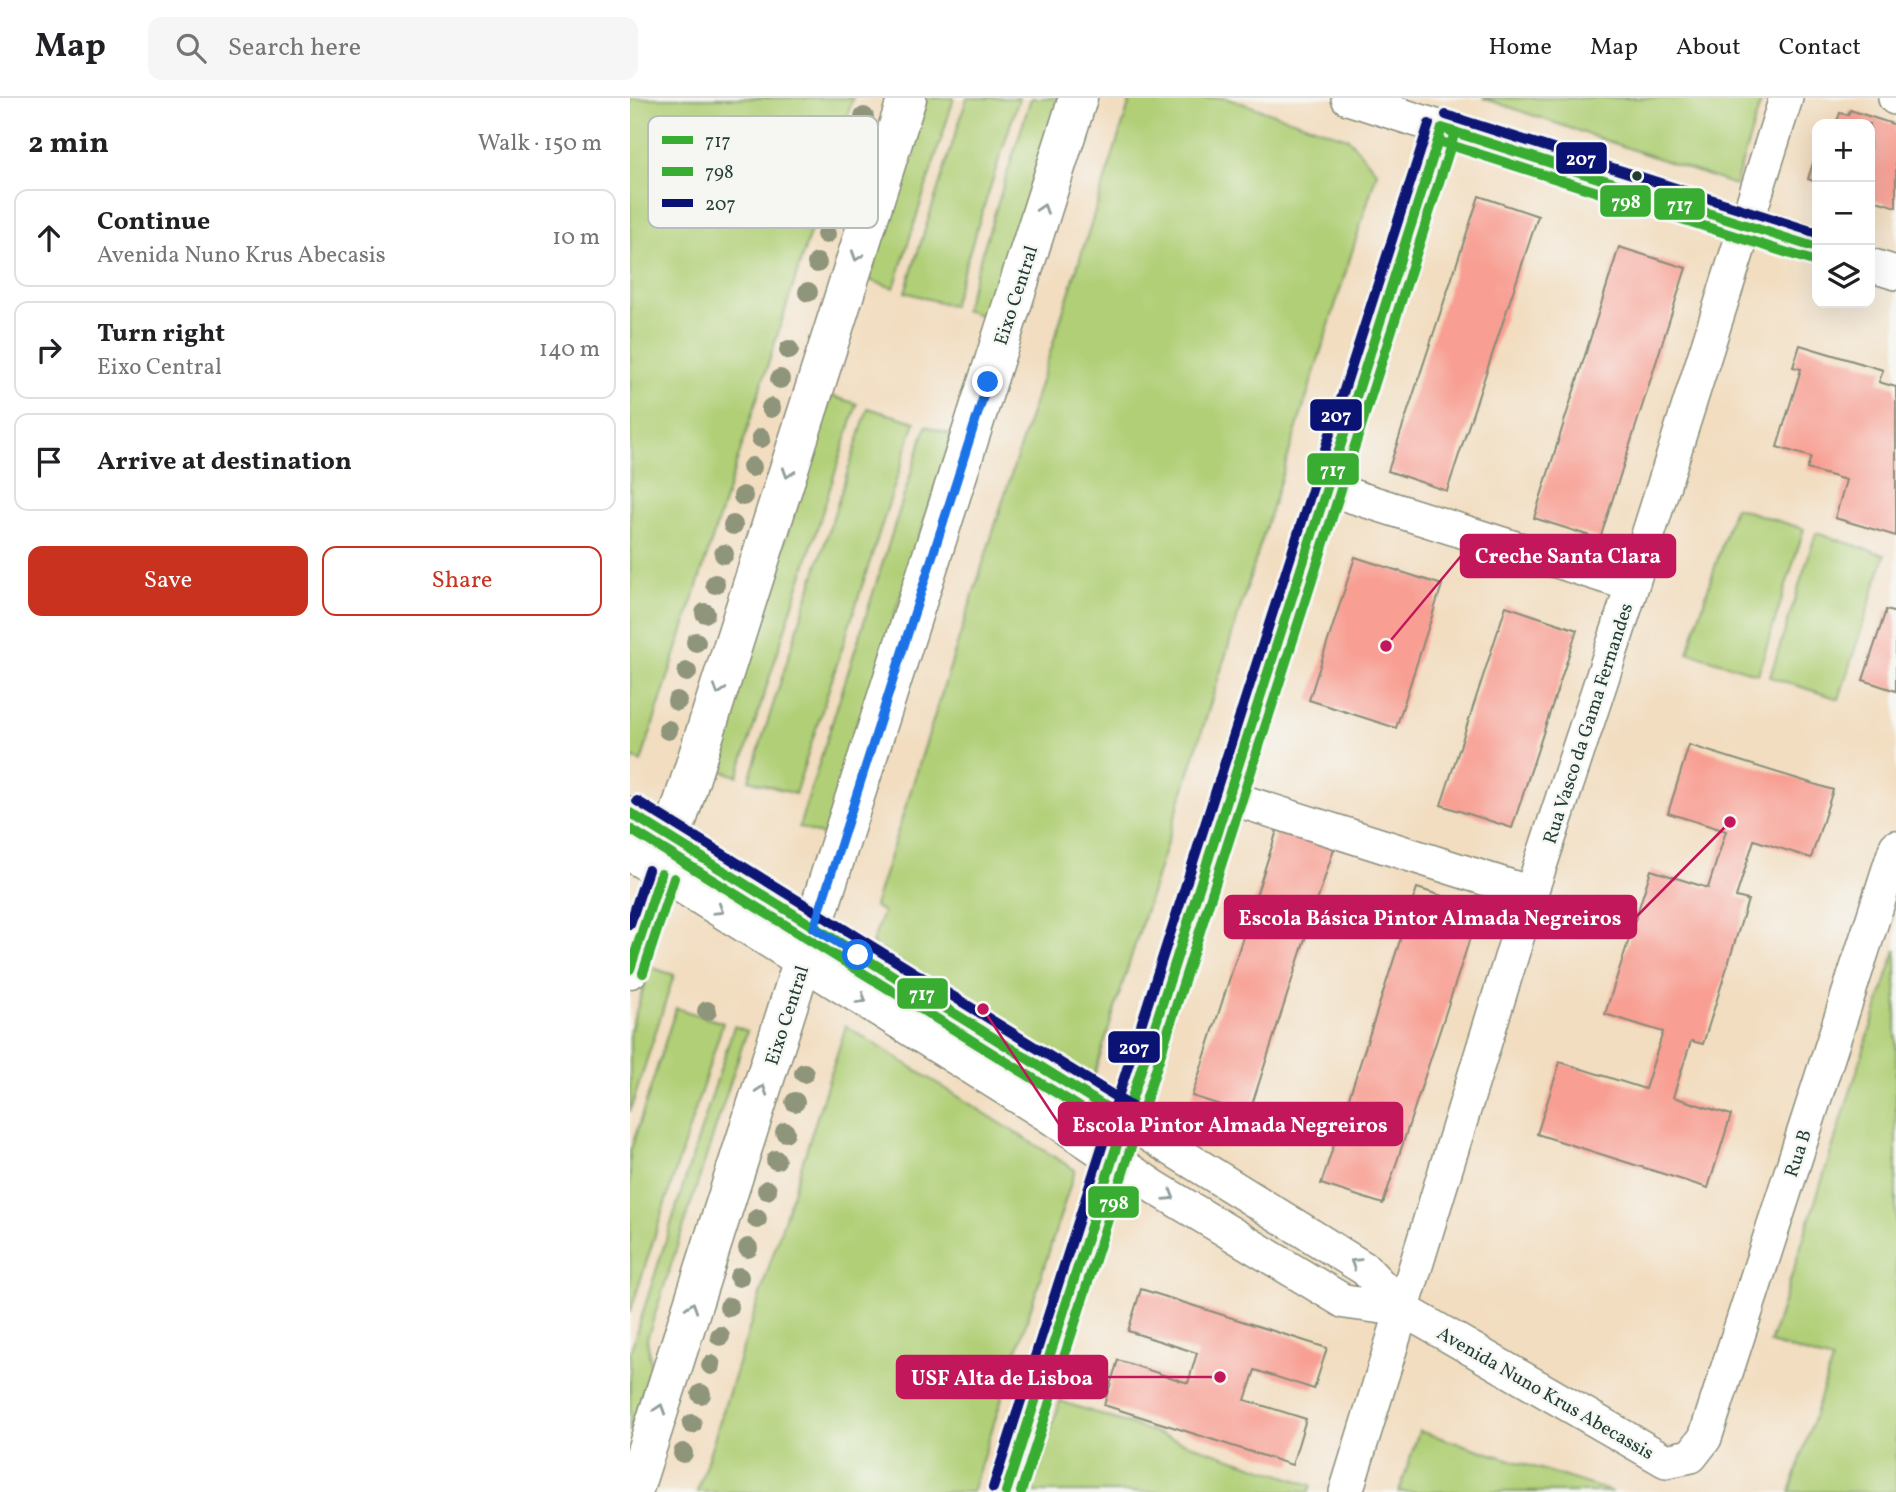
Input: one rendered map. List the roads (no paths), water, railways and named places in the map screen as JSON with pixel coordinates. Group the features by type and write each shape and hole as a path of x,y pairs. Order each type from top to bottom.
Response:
{"main road":[{"path":"878,185 907,98"},
{"name":"Eixo Central","path":"633,1492 1078,98"},
{"path":"630,969 654,856 864,228"}],"street":[{"path":"1348,98 1812,246"},
{"name":"Rua Vasco da Gama Fernandes","path":"1346,1492 1531,893 1632,585 1786,98"},
{"path":"1006,1492 1442,128"},
{"path":"1875,267 1896,273"},
{"path":"1326,488 1632,585"},
{"path":"1228,797 1531,893"},
{"path":"630,813 654,856 809,945 1125,1119 1365,1269 1404,1310"},
{"name":"Rua B","path":"1691,1456 1705,1438 1896,846"},
{"path":"809,945 1112,1160 1345,1302 1404,1310"},
{"name":"Avenida Nuno Krus Abecassis","path":"1404,1310 1666,1461 1691,1456"}],"place":[{"name":"Creche Santa Clara","path":"1386,646"},
{"name":"Escola Básica Pintor Almada Negreiros","path":"1730,822"},
{"name":"Escola Pintor Almada Negreiros","path":"983,1009"},
{"name":"USF Alta de Lisboa","path":"1220,1377"}]}
